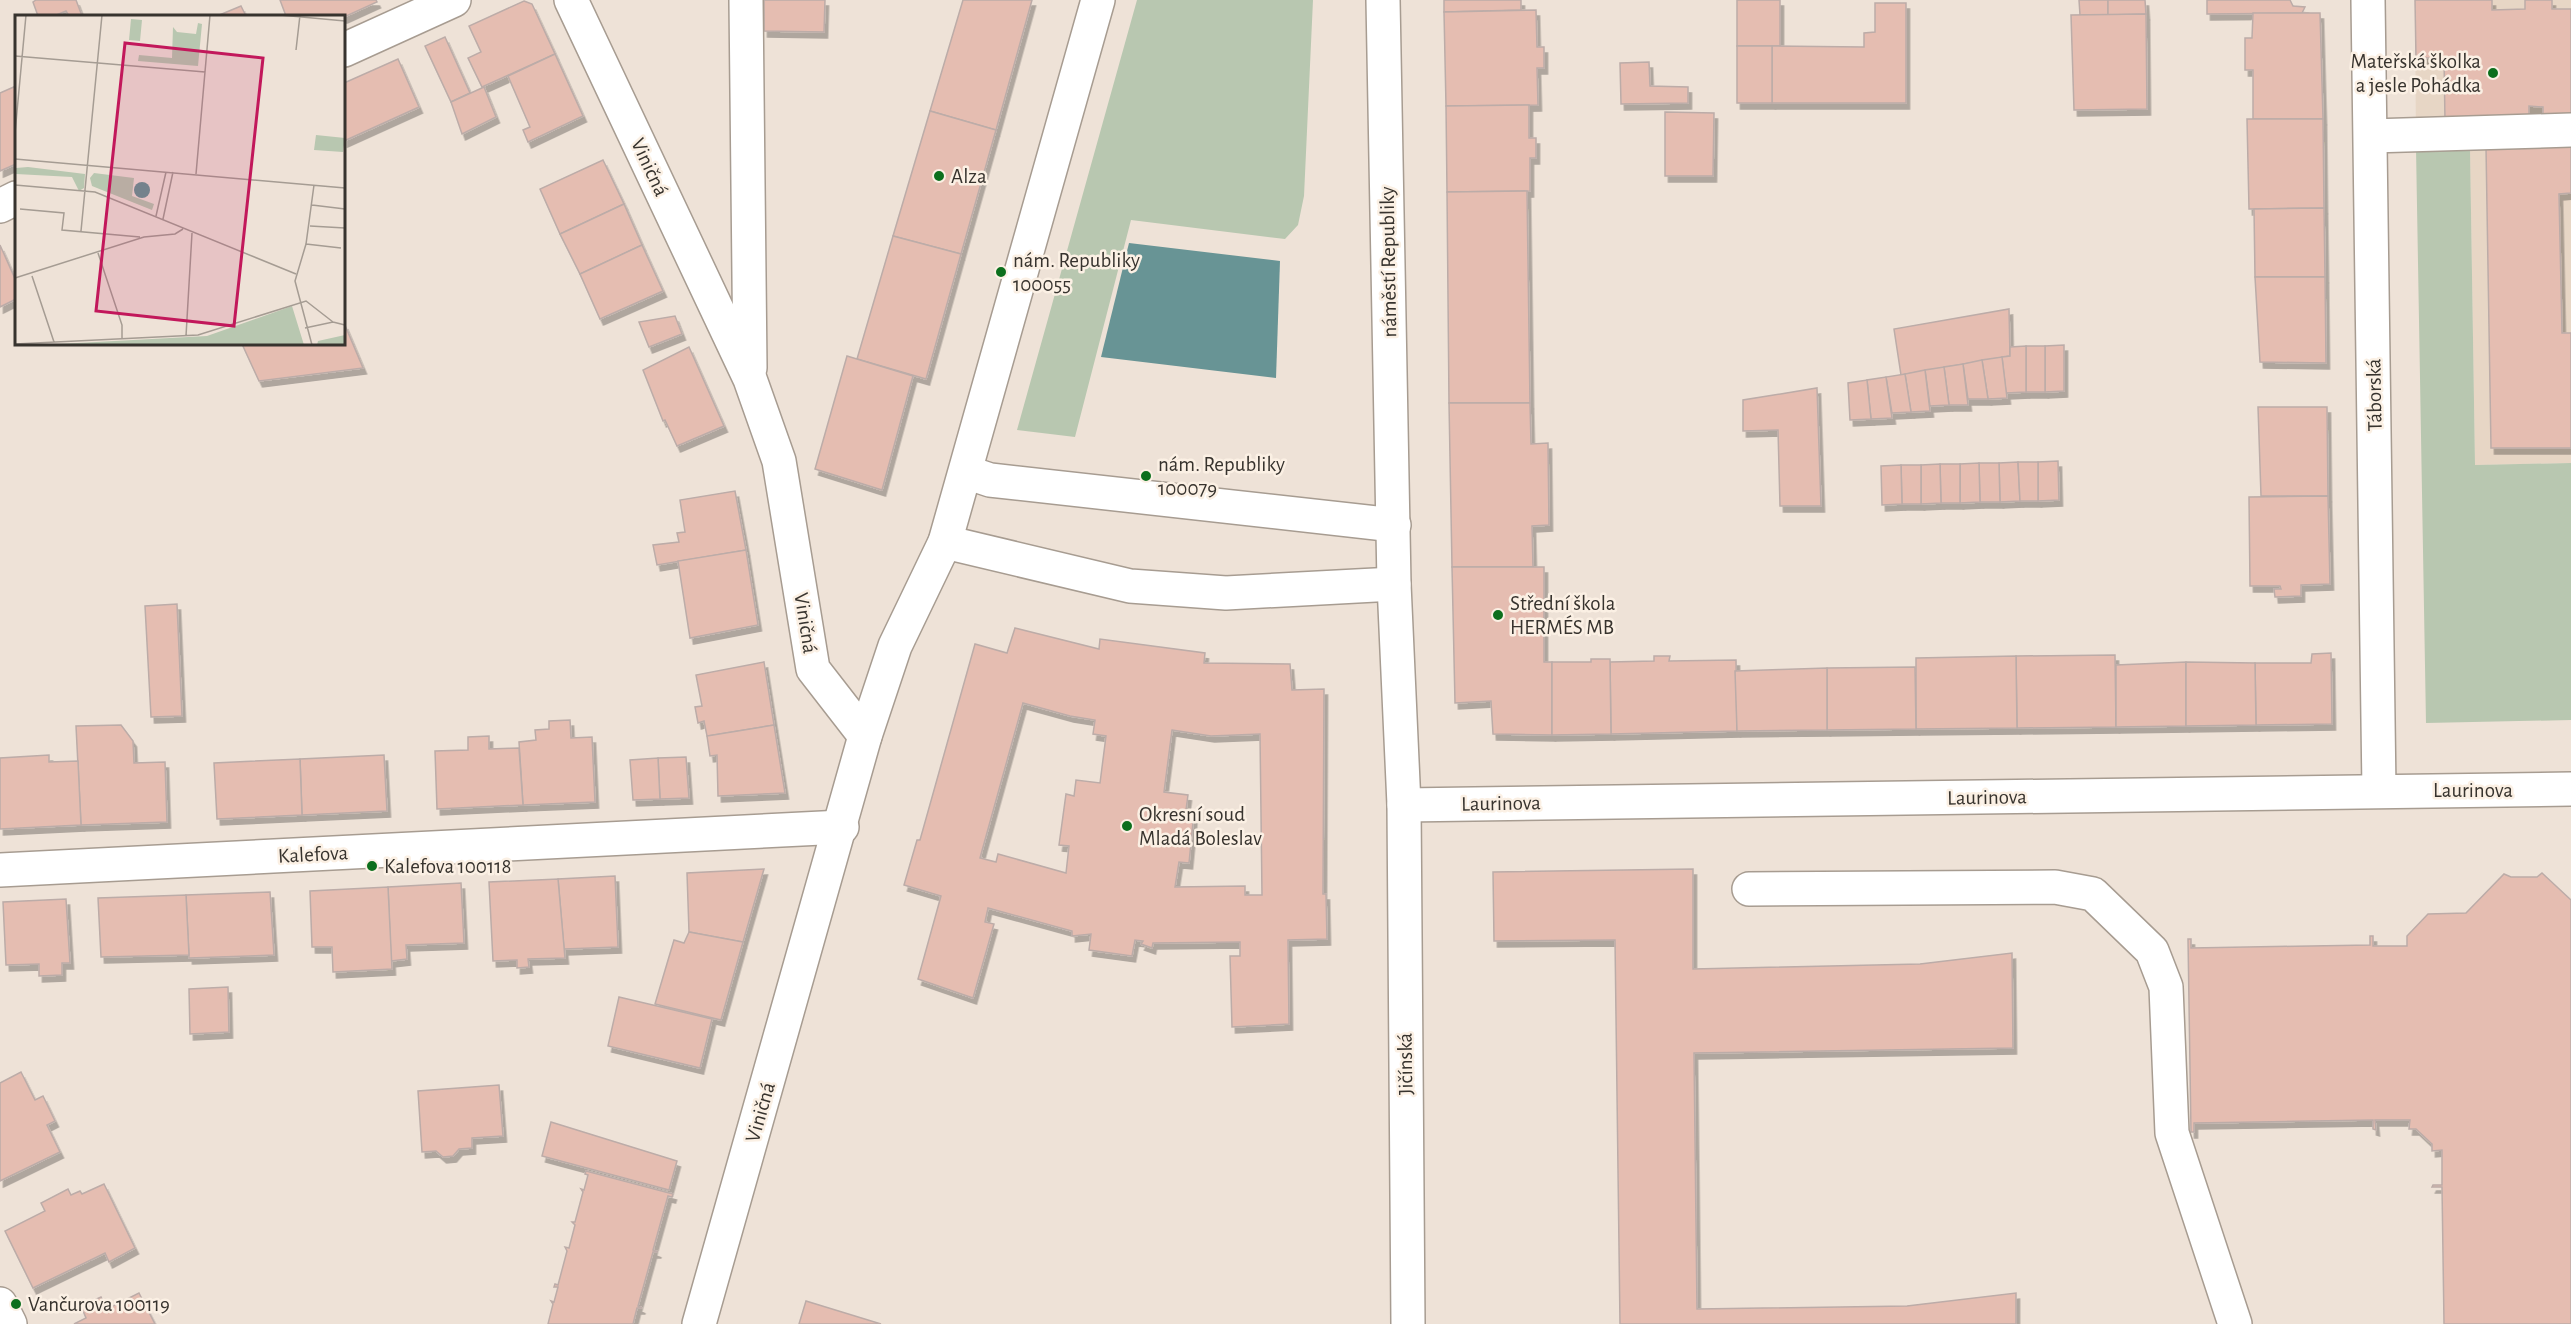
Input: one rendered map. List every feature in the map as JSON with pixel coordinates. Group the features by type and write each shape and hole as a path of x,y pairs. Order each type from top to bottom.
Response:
{"street":[{"path":"345,50 454,0"},
{"name":"Viničná","path":"571,0 750,379 779,461 813,669 865,736 842,827 699,1324"},
{"path":"746,0 750,379"},
{"path":"865,736 895,646 945,542 1098,0"},
{"name":"náměstí Republiky","path":"1383,0 1394,584 1404,805"},
{"name":"Táborská","path":"2368,0 2379,791"},
{"path":"2371,136 2571,130"},
{"path":"0,206 15,198"},
{"path":"966,472 990,480 1394,525"},
{"path":"945,542 1130,586 1226,593 1394,584"},
{"name":"Laurinova","path":"1404,805 2571,789"},
{"name":"Jičínská","path":"1404,805 1408,1324"},
{"name":"Kalefova","path":"0,870 842,827"},
{"path":"1749,889 2055,887 2093,894 2152,951 2166,987 2172,1133 2235,1324"},
{"path":"0,1304 10,1324"}],"shaded area":[{"path":"2415,0 2571,0 2571,463 2475,465 2470,148 2416,148"}],"green space":[{"path":"1137,0 1313,0 1304,196 1298,225 1285,239 1131,220 1075,437 1017,430"},
{"path":"2416,148 2470,148 2475,465 2571,463 2571,720 2426,723"}],"water":[{"path":"1129,243 1280,261 1276,378 1101,357"}],"building":[{"path":"36,0 76,0 82,15 68,15 66,11 56,15 38,15 33,2"},
{"path":"280,0 376,0 377,2 345,17 286,15"},
{"path":"764,0 825,0 824,32 764,31"},
{"path":"963,0 1032,0 996,130 930,111"},
{"path":"1444,0 1521,0 1521,10 1444,12"},
{"path":"1737,0 1780,0 1780,46 1737,46"},
{"path":"2079,0 2108,0 2108,15 2080,15"},
{"path":"2108,0 2145,0 2146,14 2108,15"},
{"path":"2207,0 2290,0 2293,6 2305,7 2302,13 2207,14"},
{"name":"Mateřská školka a jesle Pohádka","path":"2415,0 2492,0 2492,10 2525,9 2525,0 2552,0 2552,9 2571,9 2571,119 2543,119 2543,107 2529,106 2529,118 2445,121 2444,58 2416,58"},
{"path":"524,1 532,4 555,54 482,87 468,58 481,52 469,26"},
{"path":"1875,3 1906,3 1906,103 1772,103 1772,46 1864,47 1864,33 1875,32"},
{"path":"241,6 246,15 219,15"},
{"path":"1536,10 1537,47 1544,47 1544,68 1537,68 1538,105 1446,106 1444,12"},
{"path":"2253,13 2320,13 2323,119 2253,119 2253,70 2245,70 2245,38 2252,38"},
{"path":"2146,14 2147,109 2074,110 2071,15"},
{"path":"445,37 470,93 451,102 425,46"},
{"path":"1737,46 1772,46 1772,103 1737,103"},
{"path":"555,54 583,116 528,142 523,130 530,127 508,76"},
{"path":"398,59 419,107 345,141 345,83"},
{"path":"1649,62 1650,86 1688,87 1688,103 1621,104 1620,63"},
{"path":"15,86 15,164 0,171 0,93"},
{"path":"484,87 496,117 462,134 451,102"},
{"path":"1529,105 1529,138 1536,138 1536,158 1530,158 1530,191 1447,192 1446,106"},
{"path":"930,111 996,130 961,254 893,236"},
{"path":"1665,112 1714,113 1713,176 1665,176"},
{"path":"2247,119 2323,119 2324,208 2249,209"},
{"path":"2571,145 2571,193 2559,194 2562,333 2571,333 2571,448 2491,448 2486,147"},
{"path":"603,160 624,204 560,234 540,189"},
{"path":"1527,191 1530,403 1449,403 1447,192"},
{"path":"624,204 642,245 580,274 560,234"},
{"path":"2324,208 2325,277 2255,277 2254,209"},
{"path":"893,236 961,254 926,379 857,359"},
{"path":"0,245 15,279 15,300 0,307"},
{"path":"642,245 663,291 600,319 580,274"},
{"path":"2255,277 2325,277 2326,363 2260,362"},
{"path":"2009,309 2010,356 1901,375 1894,329"},
{"path":"675,316 682,334 649,347 639,322"},
{"path":"345,325 363,368 259,381 242,345 345,345"},
{"path":"2064,345 2064,391 2045,392 2045,346"},
{"path":"2026,346 2045,346 2045,392 2026,392"},
{"path":"2026,346 2026,392 2006,393 2002,357 2010,356 2010,347"},
{"path":"689,347 724,426 677,446 665,420 663,421 643,370"},
{"path":"847,356 913,376 882,490 815,469"},
{"path":"2002,357 2007,398 1988,399 1982,360"},
{"path":"1982,360 1988,399 1968,399 1963,364"},
{"path":"1963,364 1968,405 1949,405 1944,367"},
{"path":"1944,367 1949,405 1930,406 1925,370"},
{"path":"1925,370 1930,411 1911,412 1905,374"},
{"path":"1905,374 1911,412 1892,413 1886,377"},
{"path":"1886,377 1892,418 1871,419 1867,380"},
{"path":"1867,380 1871,419 1850,420 1848,383"},
{"path":"1817,388 1821,506 1780,506 1778,430 1743,431 1743,400"},
{"path":"1449,403 1530,403 1531,444 1548,443 1549,525 1532,526 1533,567 1452,567"},
{"path":"2258,407 2327,407 2328,496 2261,496"},
{"path":"2058,461 2059,500 2038,501 2038,462"},
{"path":"2018,462 2020,501 2000,502 1999,463"},
{"path":"2018,462 2038,462 2038,501 2020,501"},
{"path":"1979,463 1999,463 2000,502 1980,502"},
{"path":"1979,463 1980,502 1960,503 1960,464"},
{"path":"1940,464 1960,464 1960,503 1941,503"},
{"path":"1940,464 1941,503 1921,504 1921,465"},
{"path":"1901,465 1921,465 1921,504 1902,504"},
{"path":"1901,465 1902,504 1882,505 1881,466"},
{"path":"735,491 746,550 657,565 653,545 679,542 677,533 685,532 680,500"},
{"path":"2328,496 2330,584 2301,585 2301,596 2275,597 2274,589 2281,589 2280,586 2250,586 2249,497"},
{"path":"746,550 758,625 690,638 678,561"},
{"name":"Střední škola HERMÉS MB","path":"1452,567 1544,567 1544,662 1552,662 1552,735 1493,734 1491,701 1455,703"},
{"path":"177,604 182,716 151,717 145,606"},
{"name":"Okresní soud Mladá Boleslav","path":"1015,628 1099,649 1100,639 1205,653 1204,663 1290,664 1292,690 1324,689 1323,894 1326,894 1327,939 1288,940 1289,1024 1232,1027 1230,956 1240,956 1240,942 1153,943 1152,948 1141,944 1143,941 1135,940 1132,956 1089,950 1091,934 1072,936 1072,931 988,908 985,922 994,924 973,998 918,979 941,896 904,885 917,840 920,840 975,644 1007,653","holes":["1023,703 1070,716 1095,720 1093,734 1106,736 1100,783 1076,780 1074,796 1066,794 1059,845 1069,846 1066,873 998,854 996,862 980,858","1172,730 1211,736 1260,734 1262,895 1245,895 1245,886 1175,887 1179,862 1189,863 1194,812 1186,810 1188,795 1164,792"]},
{"path":"2331,653 2332,724 2256,725 2255,663 2311,663 2312,654"},
{"path":"2115,655 2116,727 2017,728 2016,656"},
{"path":"1654,656 1670,656 1669,661 1736,660 1737,731 1611,734 1610,662 1654,661"},
{"path":"2016,656 2017,728 1916,729 1916,658"},
{"path":"1591,659 1610,659 1611,734 1552,735 1552,662 1591,662"},
{"path":"764,662 774,725 707,736 704,721 698,723 695,707 702,706 696,675"},
{"path":"2186,662 2186,726 2116,727 2116,665"},
{"path":"2186,662 2255,663 2256,725 2186,726"},
{"path":"1915,667 1916,729 1827,730 1827,668"},
{"path":"1827,668 1827,730 1737,731 1735,671"},
{"path":"570,720 571,738 592,737 595,802 523,805 519,742 536,740 535,730 549,729 549,721"},
{"path":"121,725 133,741 134,763 165,762 167,822 81,825 76,726"},
{"path":"774,725 785,793 718,796 717,755 710,756 707,736"},
{"path":"489,736 489,749 519,748 523,805 437,809 435,751 468,750 468,737"},
{"path":"49,755 49,762 78,761 81,825 0,829 0,758"},
{"path":"384,755 387,811 302,815 300,759"},
{"path":"686,757 689,798 660,799 658,758"},
{"path":"658,758 660,799 633,800 630,760"},
{"path":"300,759 302,815 217,819 214,763"},
{"path":"764,869 743,942 689,932 687,873"},
{"path":"1693,869 1693,969 1920,964 2012,953 2013,1048 1694,1053 1697,1309 1907,1306 2016,1293 2016,1324 1620,1324 1615,940 1494,941 1493,872"},
{"path":"2542,873 2571,900 2571,1324 2444,1324 2442,1187 2432,1187 2442,1185 2442,1150 2432,1151 2432,1144 2416,1129 2409,1129 2410,1120 2375,1120 2376,1130 2373,1129 2373,1120 2194,1123 2194,1132 2191,1132 2188,939 2191,939 2191,948 2370,945 2370,936 2373,936 2373,946 2407,946 2407,936 2428,914 2466,913 2504,874 2511,877 2537,877"},
{"path":"615,876 618,947 564,949 558,879"},
{"path":"558,879 565,958 528,959 529,967 517,968 517,960 493,961 489,882"},
{"path":"461,883 464,943 406,945 407,959 391,961 388,887"},
{"path":"388,887 392,969 333,972 332,947 312,947 310,891"},
{"path":"270,892 274,955 189,958 186,895"},
{"path":"186,895 189,955 101,957 98,898"},
{"path":"66,899 70,963 62,963 62,975 39,976 39,964 6,965 3,902"},
{"path":"689,932 743,942 721,1020 655,1004 674,940 684,943"},
{"path":"228,987 229,1032 190,1034 189,989"},
{"path":"619,997 712,1019 700,1068 608,1046"},
{"path":"21,1072 35,1100 43,1096 55,1121 47,1125 60,1152 0,1181 0,1083"},
{"path":"499,1085 503,1136 472,1138 472,1148 459,1149 453,1156 443,1157 436,1151 422,1152 418,1091"},
{"path":"551,1122 677,1161 669,1190 542,1156"},
{"path":"586,1171 673,1194 672,1197 668,1196 653,1250 658,1252 653,1252 638,1306 642,1308 637,1308 633,1324 548,1324 553,1304 551,1301 554,1302 558,1287 554,1287 555,1284 558,1285 567,1251 565,1247 569,1248 575,1225 572,1222 575,1222 583,1192 581,1189 584,1190 588,1175 585,1174"},
{"path":"104,1184 135,1248 109,1262 105,1253 33,1288 5,1231 45,1211 41,1203 68,1189 71,1195 80,1191 82,1194"},
{"path":"139,1293 155,1324 74,1324 86,1318 81,1306 101,1297 107,1309"},
{"path":"806,1301 881,1324 799,1324"}],"place":[{"name":"Mateřská školka a jesle Pohádka","path":"2493,73"},
{"name":"Alza","path":"939,176"},
{"name":"nám. Republiky 100055","path":"1001,272"},
{"name":"nám. Republiky 100079","path":"1146,476"},
{"name":"Střední škola HERMÉS MB","path":"1498,615"},
{"name":"Okresní soud Mladá Boleslav","path":"1127,826"},
{"name":"Kalefova 100118","path":"372,866"},
{"name":"Vančurova 100119","path":"16,1304"}]}
